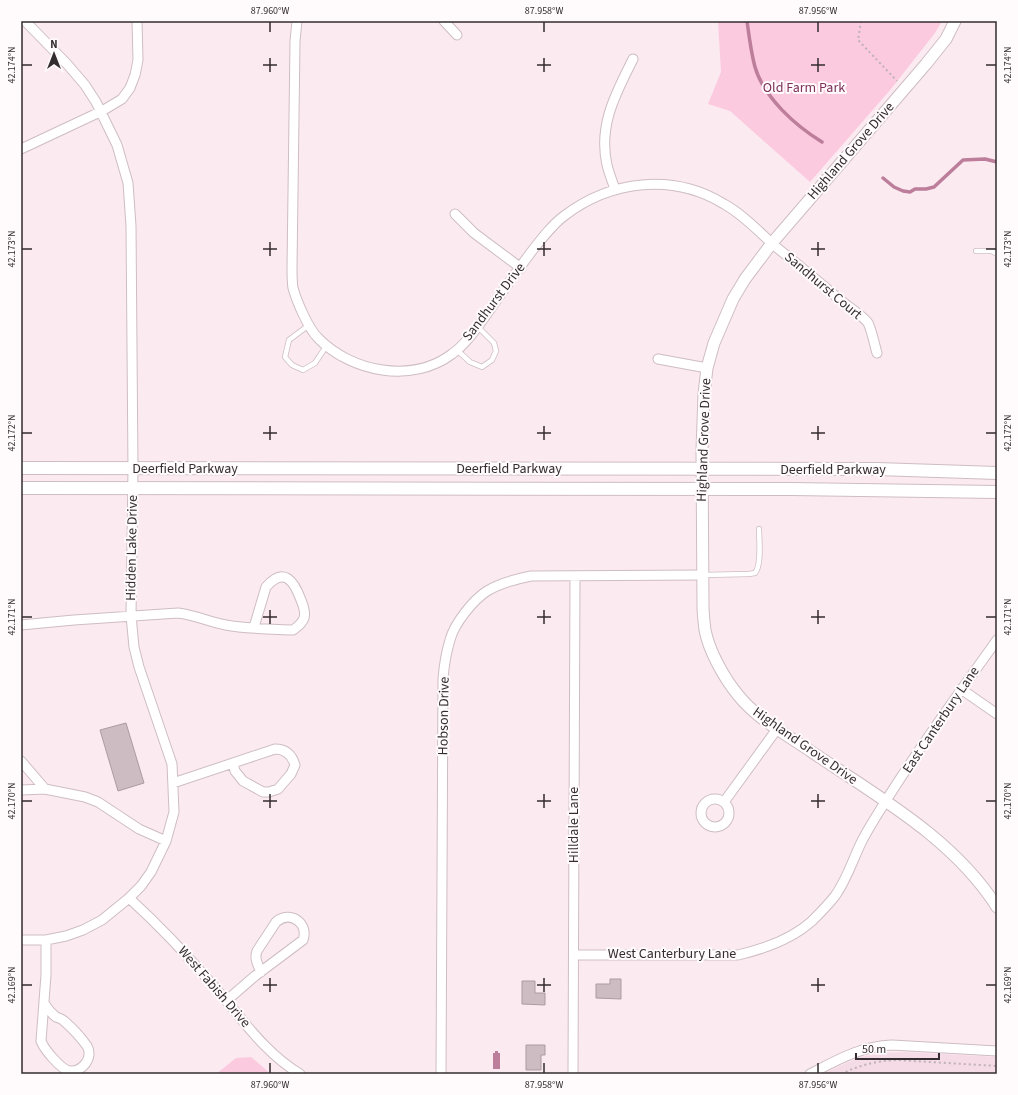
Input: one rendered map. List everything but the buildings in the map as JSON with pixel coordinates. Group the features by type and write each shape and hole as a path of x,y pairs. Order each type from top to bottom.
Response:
{"main road":[{"name":"Deerfield Parkway","path":"21,468 702,470 876,469 997,472"},
{"name":"Deerfield Parkway","path":"21,488 702,489 997,492"}],"street":[{"name":"Hidden Lake Drive","path":"21,940 46,940 66,936 83,930 102,920 129,898 152,872 166,841 174,812 172,764 139,667 134,647 131,616 133,469 130,204 128,183 119,152 102,111 85,85 67,64 25,21"},
{"path":"21,149 102,111 122,99 130,88 135,75 138,60 137,21"},
{"name":"Sandhurst Drive","path":"297,21 295,41 293,287 298,303 317,337 338,354 352,362 368,368 386,371 405,370 432,365 445,359 467,341 532,251 553,226 565,215 590,199 614,189 634,185 656,184 674,186 702,194 724,204 742,216 772,243"},
{"path":"444,21 457,36"},
{"name":"Highland Grove Drive","path":"955,21 946,39 772,243 745,278 733,299 714,344 707,368 704,394 702,470 703,606 705,630 710,647 726,678 738,695 751,709 777,729 885,801 931,834 960,860 985,887 997,907"},
{"path":"614,189 607,164 604,144 605,125 610,108 633,59"},
{"path":"455,214 474,233 521,268"},
{"name":"Sandhurst Court","path":"772,243 868,323 877,353"},
{"name":"Highland Grove Drive","path":"658,359 707,368"},
{"name":"Hobson Drive","path":"442,1074 443,680 445,657 450,638 464,612 486,592 515,579 531,576 703,575"},
{"name":"Hilldale Lane","path":"573,1074 575,576"},
{"path":"21,625 178,613 189,614 226,625 293,630 302,623 304,618 304,608 293,581 288,578 275,578 266,586 254,627"},
{"name":"East Canterbury Lane","path":"885,801 961,689 997,640"},
{"path":"961,689 997,714"},
{"path":"724,802 777,729"},
{"path":"173,783 232,763 275,749 280,749 290,754 294,765 291,774 278,789 263,792 243,781 235,771 232,763"},
{"path":"21,761 45,789"},
{"path":"21,790 45,789 85,797 98,802 139,829 166,841"},
{"name":"West Canterbury Lane","path":"574,954 738,955 757,951 774,944 793,934 811,921 835,896 846,877 870,826 885,801"},
{"name":"West Fabish Drive","path":"129,898 160,927 272,1054 300,1074"},
{"path":"226,1001 303,940 305,935 299,921 284,917 276,922 257,951 256,961 261,972"},
{"path":"44,1003 50,1011 65,1022 87,1046 89,1053 87,1061 77,1072 64,1069 42,1045 41,1041 46,975 46,940"},
{"path":"810,1074 840,1058 866,1048 877,1046 892,1045 997,1051"}],"lane":[{"path":"976,251 992,251 997,254"},
{"path":"309,325 289,340 284,357 292,365 303,370 315,363 327,345"},
{"path":"457,350 470,362 482,367 492,360 496,351 494,343 478,326"},
{"path":"703,575 755,573 758,568 759,561 759,529"}],"path":[{"path":"861,21 858,40 904,89"},
{"path":"841,1074 859,1066 882,1061 897,1060 997,1066"}],"shaded area":[{"path":"495,1051 500,1053 500,1069 493,1069 493,1053 495,1053"},
{"path":"905,1052 997,1057 997,1074 822,1074 860,1057 884,1053"}],"green space":[{"name":"Old Farm Park","path":"718,21 942,21 935,33 891,89 810,182 730,111 708,104 721,72"},
{"path":"251,1057 271,1074 216,1074 236,1058"}],"waterway":[{"path":"747,21 755,67 766,90 782,110 802,128 822,142"},
{"path":"883,178 894,187 910,192 915,189 934,187 963,160 985,159 997,162"}]}
